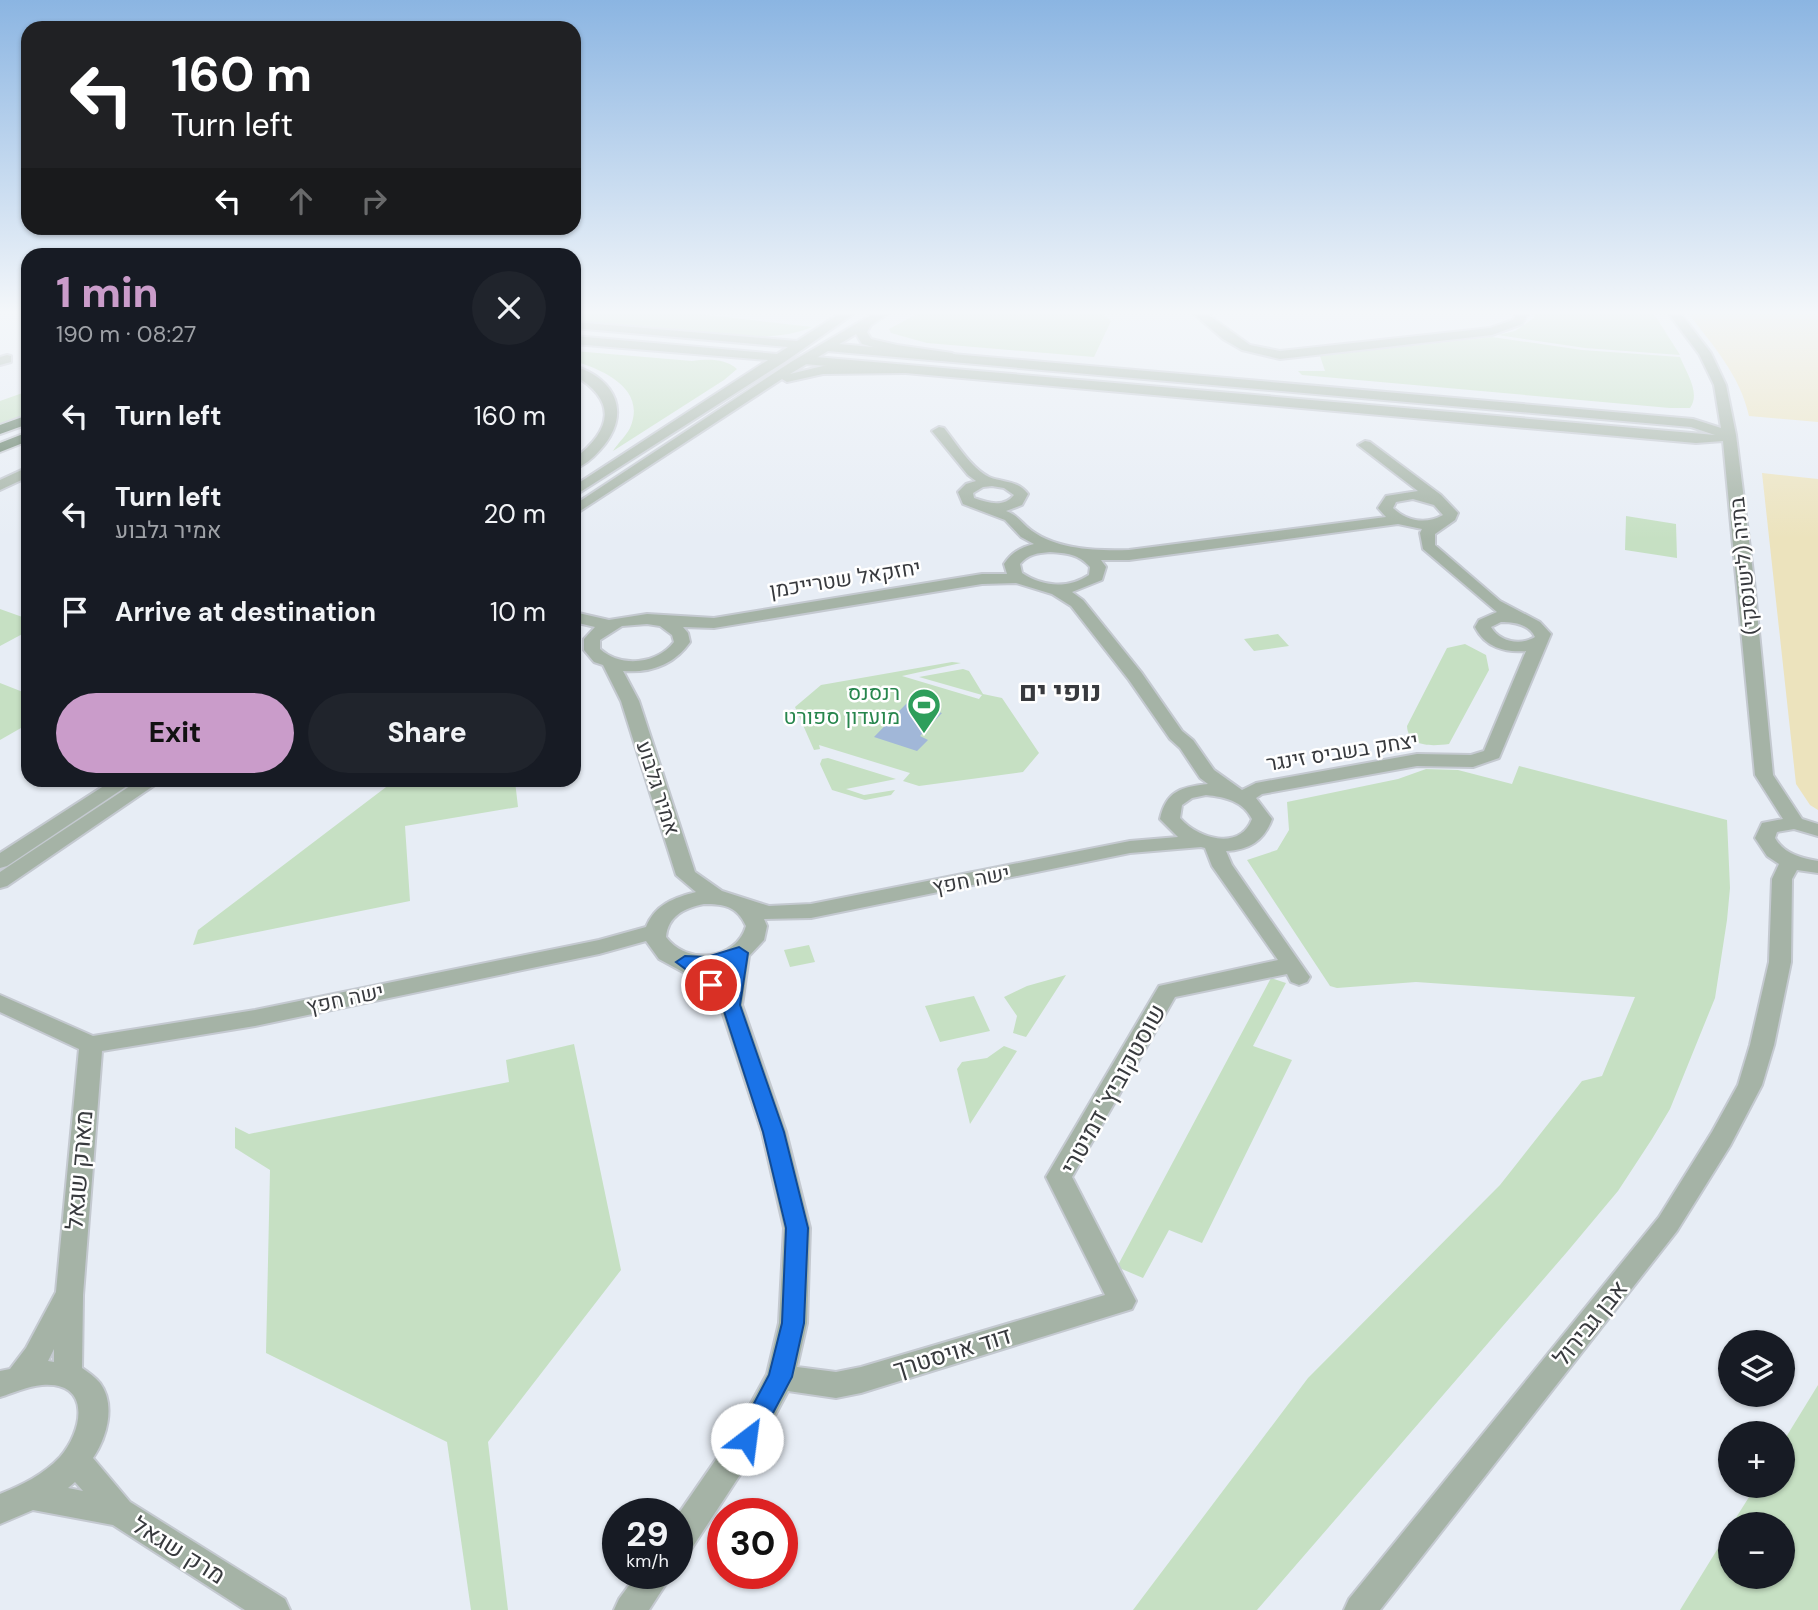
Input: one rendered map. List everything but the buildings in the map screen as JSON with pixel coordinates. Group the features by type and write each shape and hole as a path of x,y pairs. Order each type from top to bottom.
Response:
{"highway":[{"path":"0,430 21,422"},
{"path":"0,448 21,439"}],"street":[{"path":"581,460 596,448 608,429 612,410 609,398 601,389"},
{"path":"703,407 722,389"},
{"path":"581,487 730,389"},
{"path":"581,506 761,389"},
{"path":"752,395 764,389"},
{"path":"1123,389 1696,439 1715,439 1729,435"},
{"path":"1313,389 1693,423 1729,435"},
{"name":"בתיה (לישנסקי)","path":"1721,389 1729,435 1764,775 1795,823"},
{"path":"939,431 979,480 1006,484 1018,490 1021,498 1011,511"},
{"path":"1365,445 1445,505 1451,513 1450,517 1427,533 1428,546 1494,604 1540,629 1543,639 1539,643 1524,647 1504,644 1488,636 1483,627 1485,609 1482,600 1417,543 1385,504 1401,491 1402,481 1385,461"},
{"path":"0,488 21,475"},
{"path":"979,480 965,492 968,500 1011,511 1026,534 1028,551"},
{"path":"0,488 21,481"},
{"path":"1396,497 1422,496 1445,505"},
{"path":"1094,562 1398,518 1440,523"},
{"path":"1026,534 1050,547"},
{"path":"1015,571 1017,556 1028,551 1050,547 1076,550 1094,562 1098,572 1076,595"},
{"name":"יחזקאל שטרייכמן","path":"610,625 638,619 714,623 982,579 1015,571 1031,584 1076,595 1176,735"},
{"path":"1483,627 1485,623 1498,617 1517,618"},
{"path":"581,619 610,625"},
{"path":"610,663 644,664 671,655 681,642 677,628 665,622"},
{"name":"יחזקאל שטרייכמן","path":"681,642 714,623"},
{"path":"581,630 592,639 610,625"},
{"name":"אמיר גלבוע","path":"592,639 590,645 595,655 610,663 630,701 687,875"},
{"name":"יצחק בשביס זינגר","path":"1240,796 1256,789 1417,760 1462,762 1484,759 1492,754 1539,643"},
{"path":"1504,644 1518,660 1524,677"},
{"path":"630,701 644,664"},
{"path":"1176,735 1187,744 1207,774 1253,804 1262,819 1256,834 1238,843 1206,843 1181,832 1170,819 1170,808 1188,786 1192,774 1176,735"},
{"path":"0,862 116,787"},
{"path":"0,881 142,787"},
{"path":"1177,798 1206,789 1240,796"},
{"name":"ישה חפץ","path":"1130,847 1151,837 1170,819"},
{"path":"1818,830 1795,823 1776,824 1765,832 1767,844 1773,850 1791,861 1818,867"},
{"name":"ישה חפץ","path":"738,903 768,913 811,911 1130,847 1206,843"},
{"name":"שוסטקוביץ' דמיטרי","path":"1122,1301 1059,1177 1167,991 1295,971 1206,843"},
{"name":"אבן גבירול","path":"1360,1610 1668,1224 1750,1085 1772,1007 1781,943 1782,879 1791,861"},
{"path":"673,907 687,875 716,897"},
{"path":"693,1519 747,1439 780,1377 793,1323 797,1228 770,1119 731,1005 702,973 658,941 663,914 673,907 693,899 716,897 738,903 756,920 755,936 745,948 731,1005"},
{"name":"ישה חפץ","path":"745,948 774,927 811,911"},
{"name":"ישה חפץ","path":"90,1045 255,1018 599,947 658,941"},
{"path":"685,962 708,964 745,948"},
{"path":"4,1002 90,1045"},
{"name":"מארק שגאל","path":"69,1295 90,1045"},
{"path":"68,1376 69,1295"},
{"path":"10,1381 36,1357 69,1295"},
{"name":"דוד אויסטרך","path":"780,1377 836,1385 861,1380 1122,1301"},
{"path":"0,1509 35,1496 65,1474 77,1461 94,1430 95,1402 80,1382 68,1376 46,1373 10,1381"},
{"name":"מרק שגאל","path":"77,1461 119,1512 274,1610"},
{"name":"מרק שגאל","path":"35,1496 119,1512"},
{"path":"635,1607 647,1589"}],"green space":[{"path":"625,389 710,389 613,451 630,428 634,414 633,402"},
{"path":"1460,389 1693,389 1690,408"},
{"path":"21,394 21,417 0,426 0,401"},
{"path":"1626,516 1676,524 1677,558 1625,550"},
{"path":"0,609 21,616 21,635 0,646"},
{"path":"1278,634 1289,646 1254,651 1244,639"},
{"path":"1465,644 1486,655 1489,670 1449,744 1429,745 1417,742 1408,733 1407,726 1447,648"},
{"name":"רנסנס מועדון ספורט","path":"952,662 961,663 902,676 979,699 982,695 919,677 963,669 969,671 983,694 1002,698 1039,753 1023,772 919,786 903,781 910,773 819,745 820,749 814,750 795,707 821,685"},
{"path":"0,683 21,691 21,728 0,740"},
{"path":"828,758 896,779 846,789 864,795 895,790 891,795 865,800 832,790 820,764 822,759"},
{"path":"1519,766 1727,820 1730,888 1715,998 1670,1109 1618,1191 1257,1610 1133,1610 1308,1378 1500,1185 1582,1081 1602,1076 1635,997 1416,982 1337,988 1330,986 1247,860 1277,850 1289,830 1287,802 1398,779 1426,769 1458,770 1512,784"},
{"path":"386,787 516,787 518,807 405,826 410,901 193,945 198,930"},
{"path":"809,945 815,962 790,967 784,950"},
{"path":"1066,975 1026,1037 1013,1033 1017,1016 1004,997 1027,986"},
{"path":"1271,978 1286,983 1253,1046 1292,1060 1202,1243 1169,1230 1143,1278 1117,1267"},
{"path":"974,996 990,1031 940,1042 925,1006"},
{"path":"574,1044 621,1270 488,1442 508,1610 471,1610 447,1442 266,1353 270,1170 235,1148 235,1127 249,1134 509,1082 506,1060"},
{"path":"1004,1046 1017,1051 970,1124 957,1069 962,1062 987,1058"},
{"path":"1818,1385 1818,1610 1680,1610 1718,1548 1718,1589 1795,1589 1795,1512 1740,1512 1748,1498 1795,1498 1795,1422"}],"sand":[{"path":"1740,389 1818,389 1818,422 1749,416"},
{"path":"1762,473 1818,479 1818,810 1810,805 1796,784"}],"water":[{"path":"907,703 942,713 920,736 928,740 917,751 874,737"}],"place":[{"name":"רנסנס מועדון ספורט","path":"924,735"}],"district":[{"name":"נופי ים","path":"1060,691"}],"route":[{"path":"711,985 702,973 685,962 708,964 739,953 731,1005 774,1132 797,1228 793,1323 780,1377 747,1439"}]}
